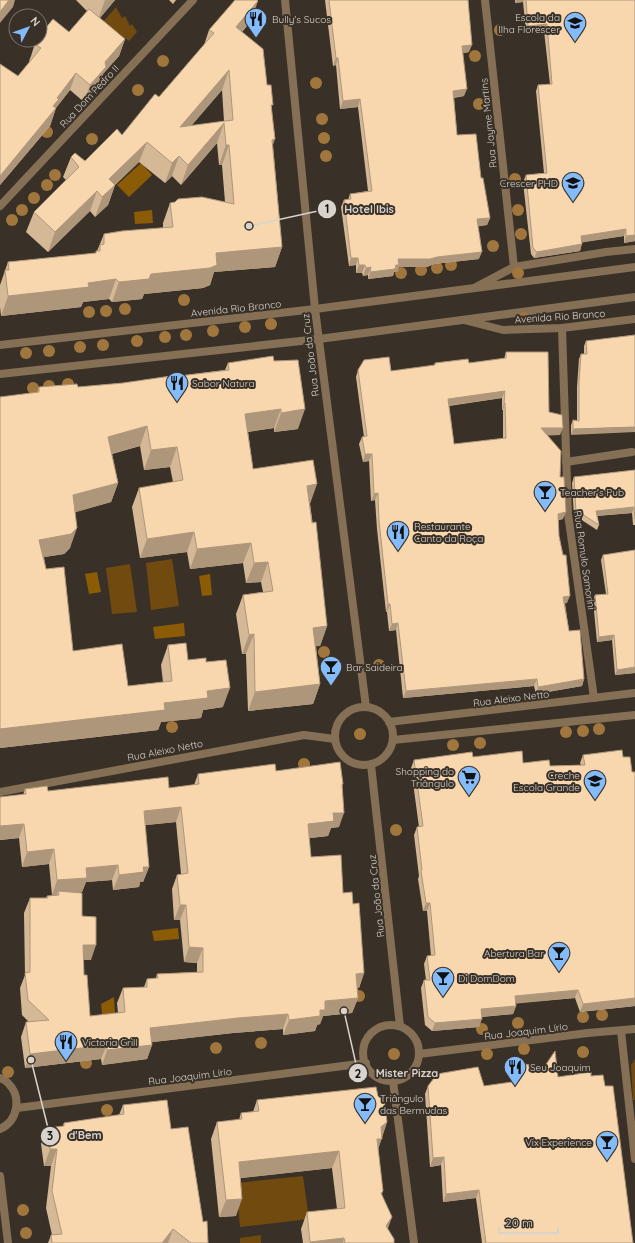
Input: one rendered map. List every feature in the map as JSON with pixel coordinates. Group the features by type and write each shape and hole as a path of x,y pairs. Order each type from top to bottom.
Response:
{"street":[{"name":"Rua Dom Pedro II","path":"0,206 193,0"},
{"name":"Rua João da Cruz","path":"285,0 318,339 366,707"},
{"name":"Rua Jayme Martins","path":"485,0 514,267"},
{"name":"Avenida Rio Branco","path":"474,288 514,267 606,252 635,249"},
{"name":"Avenida Rio Branco","path":"0,345 315,310 635,267"},
{"name":"Avenida Rio Branco","path":"0,374 318,339 635,297"},
{"name":"Avenida Rio Branco","path":"464,320 503,330 562,328 635,319"},
{"name":"Rua Romulo Samorini","path":"562,328 568,514 594,698"},
{"path":"566,462 632,452"},
{"name":"Rua Aleixo Netto","path":"389,722 635,693"},
{"path":"366,707 380,712 389,722 393,731 393,740 389,751 382,759 371,765 361,766 352,763 343,757 338,749 335,739 336,726 343,716 354,709 366,707"},
{"path":"393,740 635,716"},
{"name":"Rua Aleixo Netto","path":"0,792 304,735 335,739"},
{"name":"Rua João da Cruz","path":"371,765 400,1026"},
{"path":"384,1025 400,1026 410,1032 417,1042 419,1054 416,1064 411,1072 402,1078 384,1080 370,1071 366,1063 363,1048 370,1034 384,1025"},
{"name":"Rua Joaquim Lírio","path":"419,1054 588,1033 635,1029"},
{"path":"621,1031 635,1159"},
{"name":"Rua Joaquim Lírio","path":"17,1108 366,1063"},
{"path":"0,1078 8,1082 16,1094 17,1108 9,1123 0,1129"},
{"path":"392,1080 414,1243"},
{"path":"0,1176 8,1243"}],"shaded area":[{"path":"116,7 122,18 125,16 130,26 132,24 137,32 129,41 103,22"},
{"path":"141,163 152,175 129,197 117,185"},
{"path":"152,210 153,223 135,224 134,212"},
{"path":"172,559 179,606 151,610 146,563"},
{"path":"130,564 137,612 112,614 106,568"},
{"path":"97,572 101,592 89,594 85,574"},
{"path":"210,574 212,595 202,596 199,576"},
{"path":"184,623 185,636 155,639 153,627"},
{"path":"178,928 179,939 154,941 152,931"},
{"path":"114,997 115,1015 103,1022 101,1004"},
{"path":"635,1059 635,1100 633,1100 631,1065"},
{"path":"303,1176 309,1219 240,1227 236,1183"},
{"path":"261,1235 261,1243 240,1243 240,1238"}],"building":[{"path":"0,0 9,0 0,12"},
{"path":"235,0 258,1 236,27 263,49 267,85 271,85 273,105 271,105 275,139 272,140 282,247 216,253 217,265 210,268 151,274 149,279 119,282 116,279 88,283 89,287 8,296 5,270 9,270 8,262 96,253 96,251 100,251 100,245 104,244 104,234 173,227 170,203 175,202 178,199 202,197 234,204 229,145 226,145 224,123 188,165 179,156 172,163 147,142 109,179 115,185 102,197 97,191 55,232 34,212 79,167 71,157 75,153 85,161 117,129 122,135 155,94 159,97 214,33 209,30","holes":["229,70 233,120 180,127"]},
{"path":"329,0 468,0 472,45 462,46 467,89 453,91 457,135 476,134 481,178 483,178 490,218 477,219 482,252 430,259 398,259 399,265 396,265 395,269 370,272 371,267 366,268 365,265 359,265 358,258 351,258 344,200 351,199 350,194 372,191 360,99 343,101"},
{"path":"526,0 635,0 635,235 626,236 626,229 581,236 582,244 537,252 533,248 526,175 547,173 538,85 552,84 547,24 528,26"},
{"path":"89,9 125,39 105,62 106,67 90,85 76,73 57,98 59,99 53,106 56,108 0,176 0,64 18,76 41,48 48,48 48,25 53,19 69,32"},
{"path":"635,335 635,427 573,429 573,420 579,421 581,354 587,354 586,341"},
{"path":"506,352 548,352 549,412 562,415 563,428 541,428 561,451 560,477 564,477 566,512 558,514 559,536 563,555 566,555 570,596 563,597 569,631 580,630 584,679 538,687 537,679 406,691 398,623 392,624 390,604 388,604 379,521 378,493 374,494 372,454 365,454 362,437 367,436 358,370 364,360 389,357 391,371 468,359 469,363 506,358","holes":["505,391 504,403 506,438 454,444 448,399"]},
{"path":"273,356 274,361 298,360 305,409 281,413 281,409 245,414 253,469 313,460 317,484 307,486 312,523 316,522 327,626 313,628 320,684 255,692 254,634 249,635 243,595 273,591 268,562 254,563 251,543 197,549 194,532 147,539 139,488 183,480 177,447 151,450 147,426 108,437 118,483 73,495 77,528 71,534 39,540 46,569 64,567 73,651 122,644 128,686 172,681 168,645 186,643 188,660 206,658 206,662 226,660 230,688 207,691 208,698 164,703 165,710 0,729 0,397 39,392 39,387 77,384 78,387 123,383 229,370 228,363"},
{"path":"635,470 635,519 634,507 596,511 599,525 579,512 576,512 574,477"},
{"path":"635,550 635,667 617,670 614,635 599,637 595,595 608,594 603,555"},
{"path":"622,750 623,757 630,757 632,772 635,772 635,998 583,1004 578,990 515,996 516,1006 481,1009 482,1019 435,1023 428,1017 424,980 430,980 427,956 435,955 430,903 426,903 421,871 417,827 423,826 414,760 472,752 473,757 522,751 523,763 549,760 550,766 585,765 583,755"},
{"path":"340,762 343,784 344,813 333,813 334,821 308,824 311,857 341,855 343,893 352,892 353,904 359,903 364,973 356,974 358,998 325,1001 325,1010 320,1010 320,1016 289,1020 288,1014 150,1028 152,1045 107,1050 107,1045 30,1054 26,1022 49,1020 28,1000 25,973 30,972 30,898 48,898 47,896 59,895 58,891 82,893 82,916 96,917 96,945 83,945 84,975 87,975 90,1016 125,1012 123,988 147,987 147,979 158,978 157,974 203,972 203,948 189,947 186,905 180,905 177,875 188,873 181,807 144,811 149,867 143,867 144,872 119,875 118,865 86,868 87,878 57,880 54,849 27,852 24,824 0,826 0,797 26,794 25,789 47,786 48,791 168,777 169,788 199,784 198,774 275,764 276,771"},
{"path":"555,1051 558,1077 591,1072 591,1076 603,1075 605,1086 613,1086 633,1243 486,1243 479,1190 446,1194 444,1157 433,1158 428,1086 437,1074 478,1067 484,1086 519,1081 518,1073 524,1073 522,1064 545,1066"},
{"path":"376,1087 378,1096 384,1099 387,1122 381,1127 382,1139 377,1139 383,1191 381,1193 392,1217 386,1226 394,1239 394,1243 345,1243 344,1238 310,1242 307,1212 345,1208 339,1151 239,1162 242,1199 226,1200 217,1122 242,1119 241,1113 259,1111 257,1100"},
{"path":"167,1100 171,1129 188,1127 203,1222 207,1221 208,1243 191,1243 173,1229 162,1243 52,1243 51,1235 62,1234 52,1191 57,1149 50,1149 48,1128 64,1126 64,1123 124,1114 123,1105"}],"place":[{"name":"Bully's Sucos","path":"256,38"},
{"name":"Escola da Ilha Florescer","path":"575,42"},
{"name":"Crescer PHD","path":"573,202"},
{"name":"Hotel Ibis","path":"249,226"},
{"name":"Sabor Natura","path":"177,402"},
{"name":"Teacher's Pub","path":"545,512"},
{"name":"Restaurante Canto da Roça","path":"398,552"},
{"name":"Bar Saideira","path":"331,686"},
{"name":"Shopping do Triângulo","path":"469,796"},
{"name":"Creche Escola Grande","path":"595,800"},
{"name":"Abertura Bar","path":"559,972"},
{"name":"Di DomDom","path":"443,998"},
{"name":"Mister Pizza","path":"344,1011"},
{"name":"d'Bem","path":"31,1060"},
{"name":"Victoria Grill","path":"66,1062"},
{"name":"Seu Joaquim","path":"515,1086"},
{"name":"Triângulo das Bermudas","path":"365,1124"},
{"name":"Vix Experience","path":"607,1162"}]}
